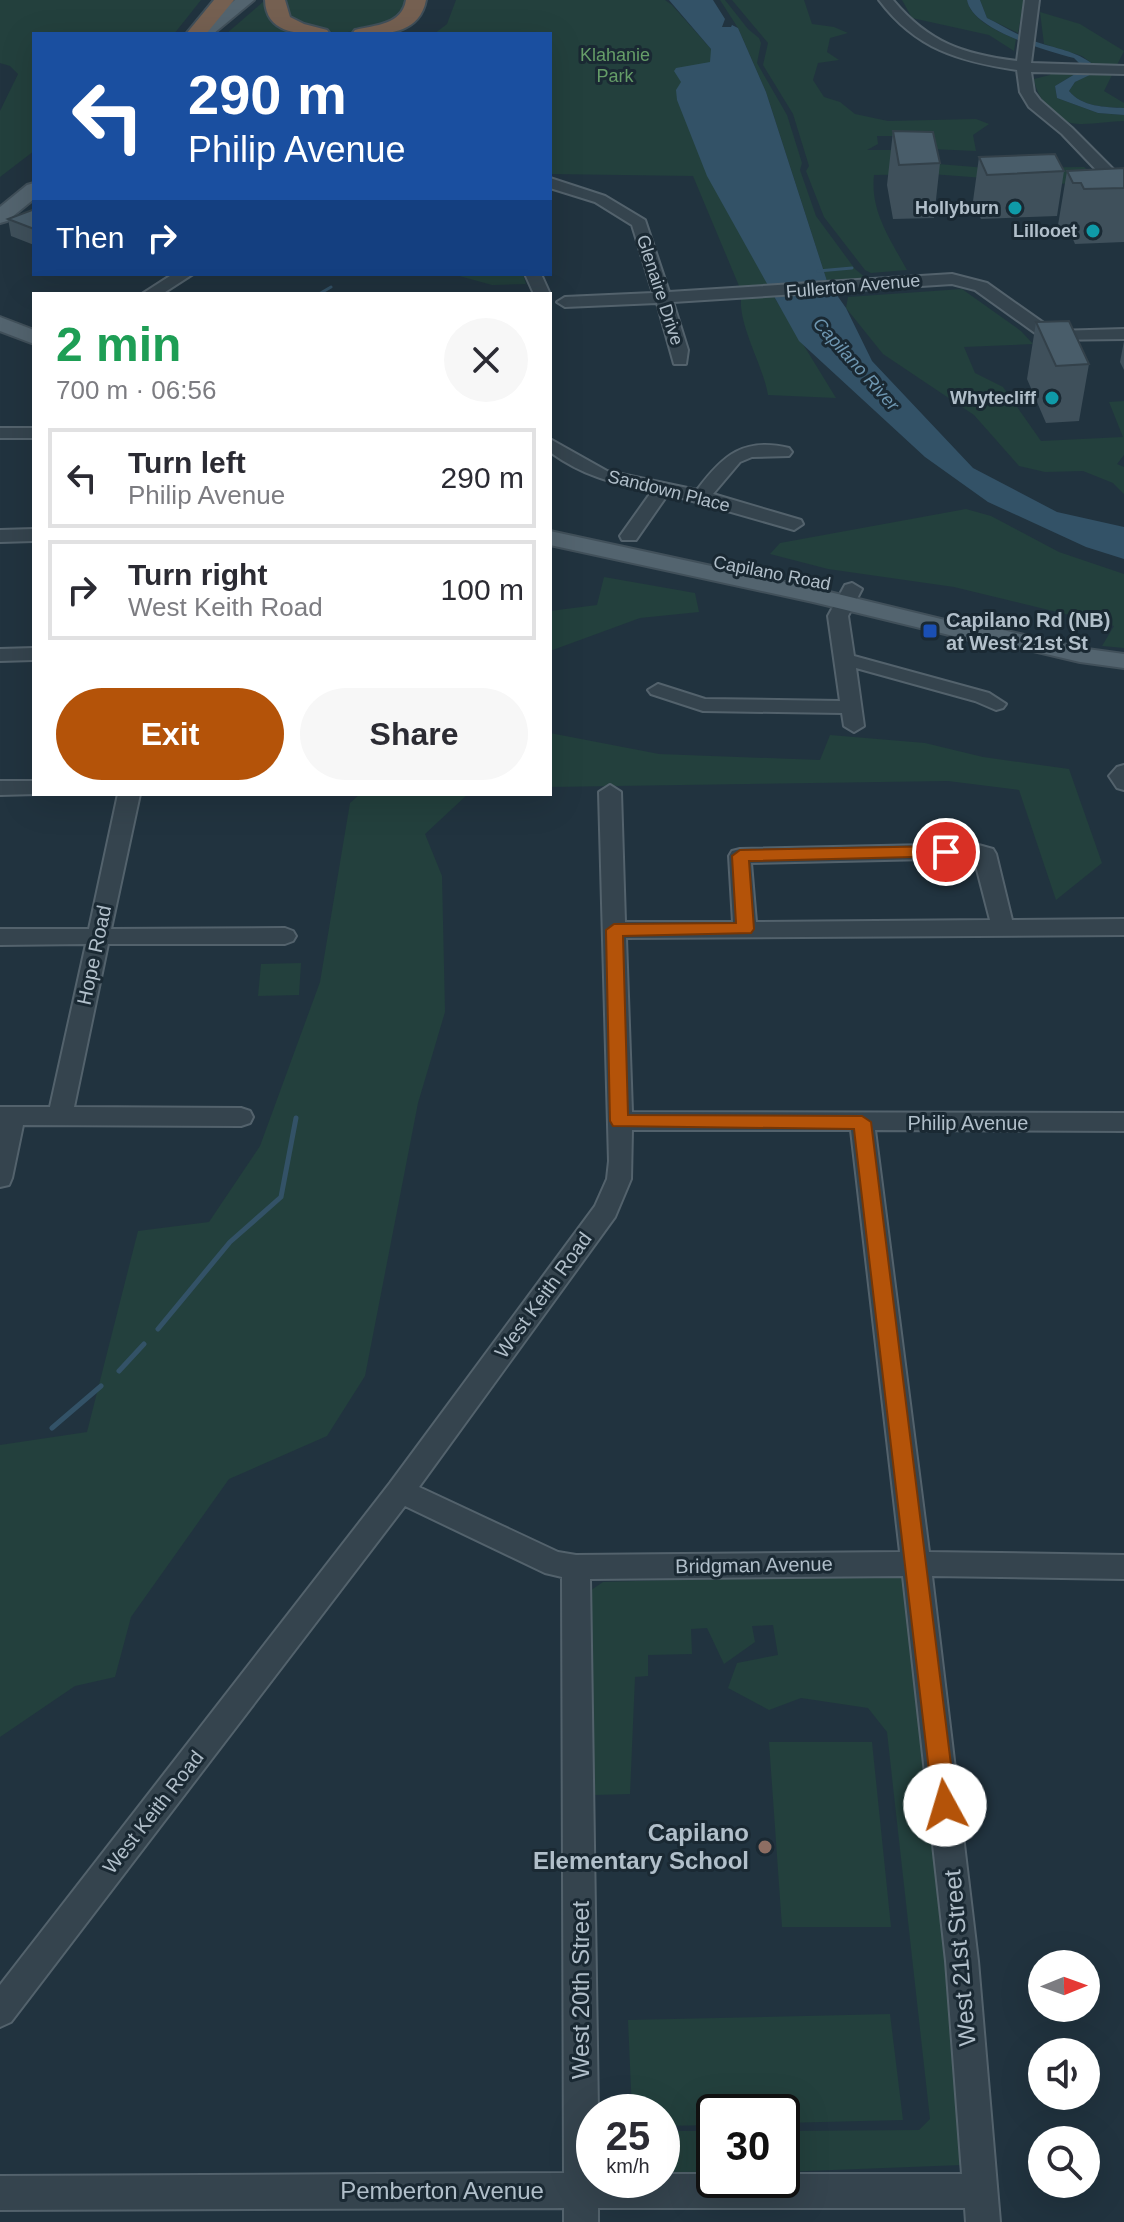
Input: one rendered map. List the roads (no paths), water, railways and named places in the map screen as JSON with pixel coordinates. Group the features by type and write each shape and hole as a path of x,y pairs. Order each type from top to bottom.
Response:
{"highway":[{"path":"200,32 224,0"},
{"path":"275,0 275,11 283,21 314,32"},
{"path":"371,32 406,20 415,9 416,0"},
{"path":"402,32 424,21 432,12 434,0"}],"main road":[{"path":"202,32 246,0"},
{"path":"219,32 259,0"},
{"path":"0,195 32,171"},
{"path":"0,217 32,191"},
{"path":"0,323 32,337"},
{"name":"Capilano Road","path":"555,532 849,596 1080,655 1124,661"}],"street":[{"path":"886,0 904,23 934,44 974,56 1025,58 1059,68 1123,70"},
{"path":"1032,0 1025,58 1026,91 1037,106 1076,140 1106,175 1124,187"},
{"path":"1106,175 1124,174"},
{"name":"Glenaire Drive","path":"552,184 600,199 639,223 680,350 680,360"},
{"path":"154,292 182,276"},
{"name":"Fullerton Avenue","path":"558,300 757,293 952,279 975,283 1051,336 1124,334"},
{"path":"0,433 32,433"},
{"name":"Sandown Place","path":"552,445 581,466 602,475 702,496 794,524"},
{"path":"702,496 729,459 750,450 783,452"},
{"path":"629,536 663,489"},
{"path":"0,536 32,535"},
{"path":"658,690 703,705 852,717 838,616 849,596"},
{"path":"0,655 32,654"},
{"path":"844,659 982,697 996,704"},
{"path":"1124,772 1119,776 1124,783"},
{"path":"0,788 32,788"},
{"name":"West Keith Road","path":"0,2011 400,1491 606,1210 619,1179 610,792"},
{"name":"Hope Road","path":"60,1117 129,796"},
{"path":"745,929 740,856 975,851 985,854 1003,927"},
{"path":"614,930 1124,927"},
{"path":"0,937 285,936"},
{"path":"0,1178 6,1116 241,1117"},
{"name":"Philip Avenue","path":"619,1121 1124,1122"},
{"name":"West 21st Street","path":"862,1122 960,1946 981,2206"},
{"name":"Bridgman Avenue","path":"400,1491 555,1564 576,1567 915,1564 1124,1567"},
{"name":"West 20th Street","path":"576,1567 582,1993 581,2207"},
{"name":"Pemberton Avenue","path":"0,2193 140,2190 581,2207 981,2206"}],"water":[{"name":"Capilano River","path":"669,0 713,0 725,19 722,27 732,25 738,28 766,92 827,281 846,308 872,361 973,468 1057,512 1124,527 1124,559 1086,547 988,502 925,457 799,341 707,176 677,100 676,90 681,82 674,71 676,68 710,62 711,49"},
{"path":"967,0 980,0 987,18 1016,33 1072,53 1094,65 1094,73 1075,82 1069,91 1087,103 1124,108 1124,115 1098,113 1057,98 1055,86 1080,71 1082,66 1074,58 996,30 972,11"}],"waterway":[{"path":"818,271 852,268"},
{"path":"322,292 331,287"},
{"path":"158,1329 230,1242 281,1197 296,1118"},
{"path":"119,1371 144,1344"},
{"path":"52,1428 101,1386"}],"place":[{"name":"Hollyburn","path":"1015,208"},
{"name":"Lillooet","path":"1093,231"},
{"name":"Whytecliff","path":"1052,398"},
{"name":"Capilano Rd (NB) at West 21st St","path":"930,631"},
{"name":"Capilano Elementary School","path":"765,1847"}],"park label":[{"name":"Klahanie Park","path":"615,65"}]}
